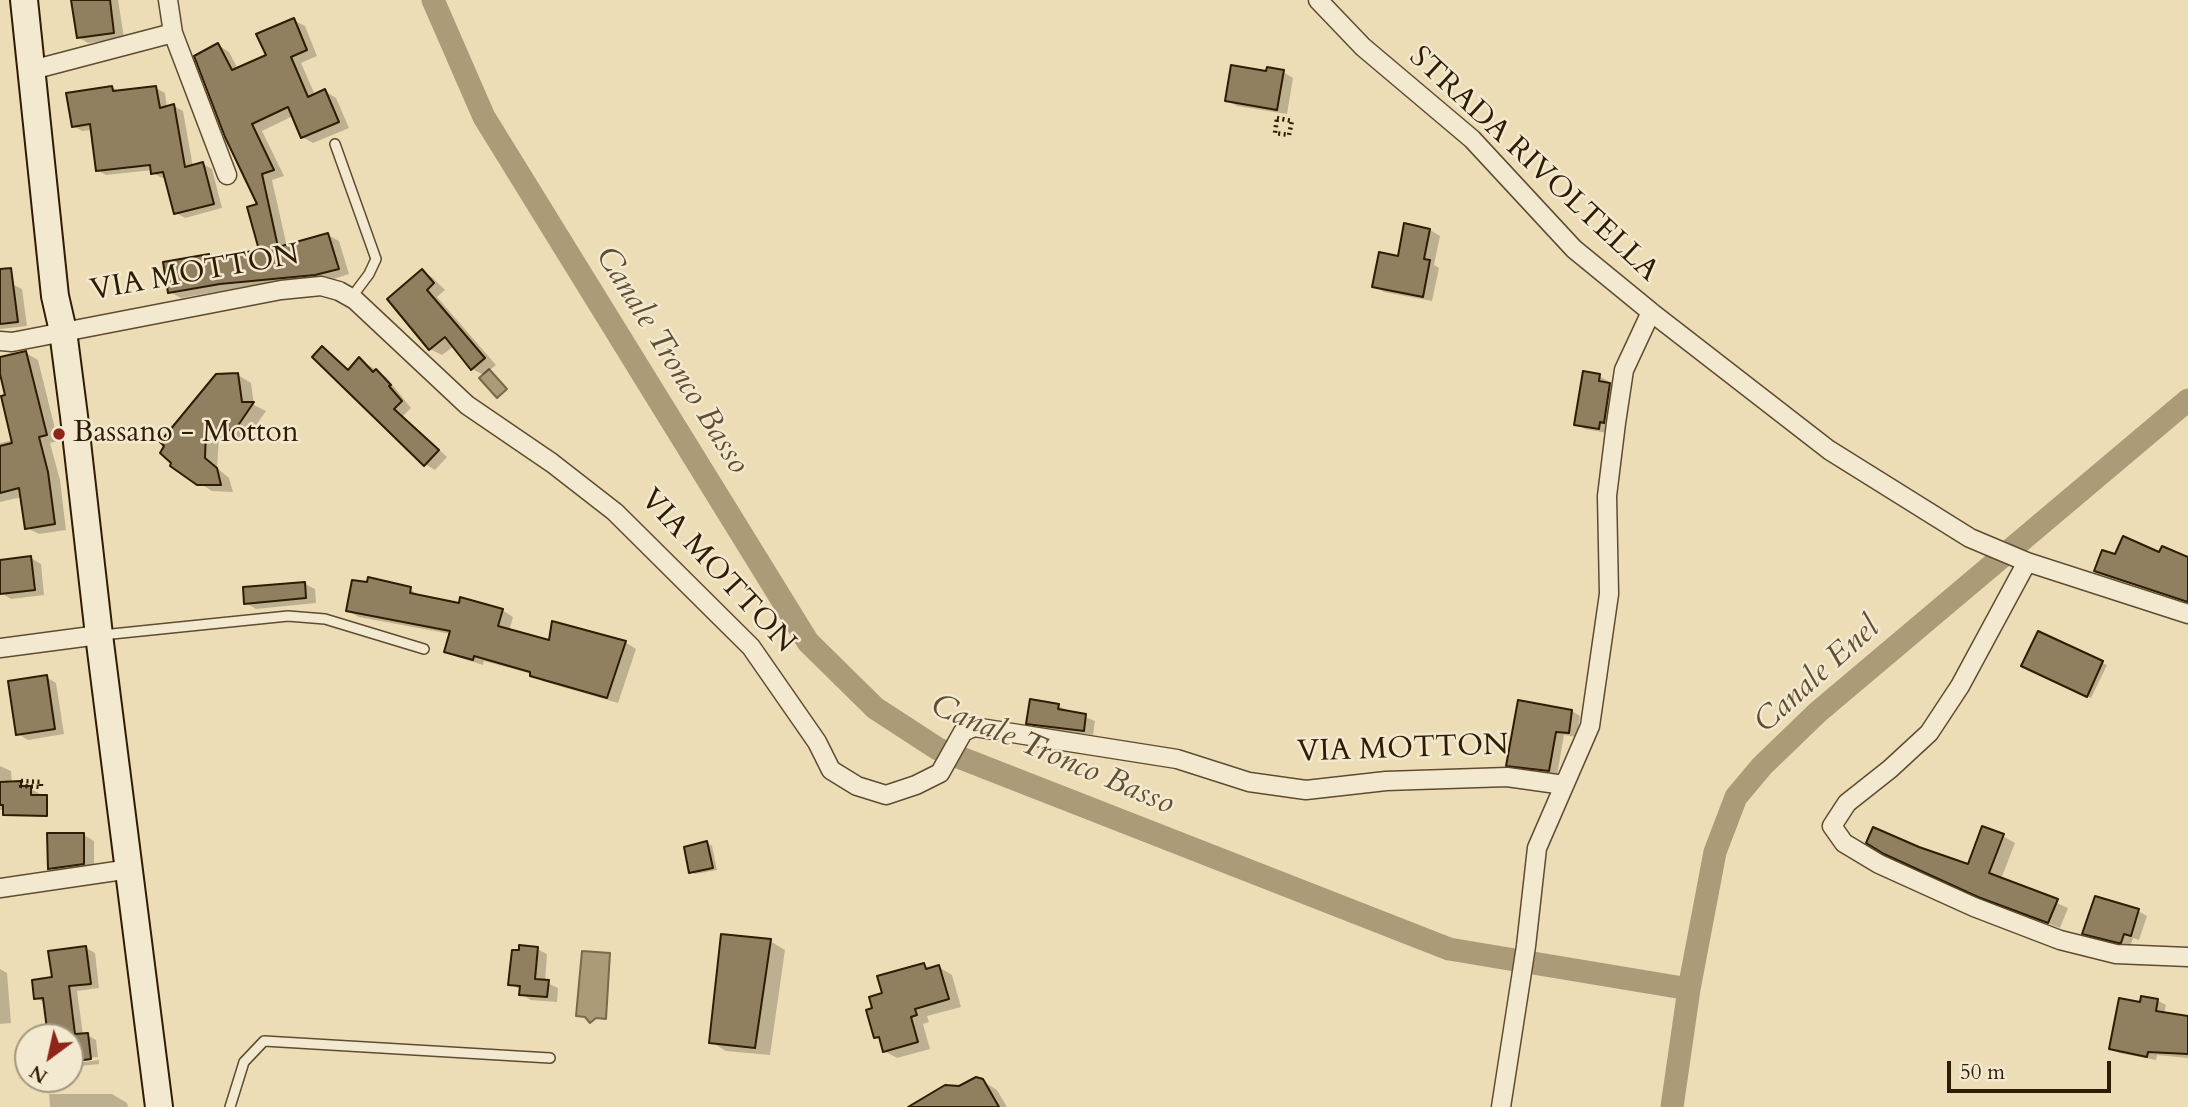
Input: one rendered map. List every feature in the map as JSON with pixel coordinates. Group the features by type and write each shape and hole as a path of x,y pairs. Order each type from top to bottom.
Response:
{"main road":[{"name":"VIA MOTTON","path":"24,0 55,296 63,331 159,1107"}],"street":[{"path":"168,0 173,33 228,174"},
{"name":"STRADA RIVOLTELLA","path":"1318,0 1363,47 1472,139 1574,249 1829,450 1970,537 2027,562 2188,614"},
{"path":"32,70 173,33"},
{"name":"VIA MOTTON","path":"63,331 281,290 321,286 339,291 351,298 467,405 552,463 615,512 751,647 817,742 831,769 857,786 886,794 916,785 940,773 963,732 974,727 1177,759 1249,782 1306,790 1386,781 1507,777 1564,785"},
{"path":"1501,1107 1522,975 1537,848 1590,726 1609,594 1607,496 1623,370 1651,312"},
{"path":"0,341 12,342 63,331"},
{"path":"2027,562 1960,686 1929,733 1847,803 1832,826 1844,844 1878,864 1974,907 2060,940 2116,954 2188,957"},
{"path":"0,648 99,635"},
{"path":"0,888 130,869"}],"lane":[{"path":"335,144 376,259 369,274 351,298"},
{"path":"99,635 288,616 325,620 424,649"},
{"path":"230,1107 244,1062 264,1041 550,1058"}],"path":[{"path":"1277,118 1292,121 1289,135 1275,133 1277,118"}],"shaded area":[{"path":"489,369 507,389 497,398 479,378"},
{"path":"582,951 610,953 606,1019 596,1018 590,1023 585,1017 576,1016"}],"building":[{"path":"71,0 110,0 114,33 77,38"},
{"path":"294,18 307,50 291,57 308,97 325,89 339,122 301,138 288,107 252,124 274,170 262,174 278,247 328,233 339,269 315,275 220,284 168,293 163,262 209,254 210,258 259,250 247,207 257,204 225,137 194,56 218,43 232,70 266,55 256,34"},
{"path":"1231,65 1266,71 1267,67 1284,70 1277,110 1225,101"},
{"path":"112,86 113,91 156,86 160,108 174,104 185,167 203,162 214,204 174,214 163,172 151,174 150,165 96,171 90,124 72,127 66,93"},
{"path":"1404,223 1430,229 1424,259 1430,260 1423,297 1372,287 1379,252 1398,256"},
{"path":"11,268 18,322 0,324 0,269"},
{"path":"422,269 434,283 427,290 485,358 471,370 445,337 429,350 387,299"},
{"path":"322,346 348,370 359,357 373,372 376,369 391,385 389,386 402,401 394,409 439,450 424,466 312,357"},
{"path":"26,351 47,435 39,437 48,472 55,524 25,529 19,488 0,493 0,446 12,443 1,396 5,395 0,374 0,357"},
{"path":"1583,371 1600,374 1599,381 1610,383 1604,423 1600,422 1599,429 1574,425"},
{"path":"238,373 242,402 254,402 235,430 206,432 205,458 217,468 221,485 197,485 170,466 171,463 160,453 164,446 160,442 216,374"},
{"path":"2123,536 2159,552 2162,546 2188,557 2188,602 2094,571 2102,550 2115,554"},
{"path":"31,556 35,590 0,594 0,560"},
{"path":"368,577 411,587 410,593 459,603 460,597 503,609 498,626 549,640 552,621 626,641 607,698 530,676 530,672 474,656 473,660 444,652 450,631 346,611 352,580 367,582"},
{"path":"305,582 306,598 244,604 243,587"},
{"path":"2038,631 2103,661 2087,697 2021,666"},
{"path":"47,675 55,729 16,735 8,681"},
{"path":"1030,699 1059,704 1058,709 1086,714 1084,731 1026,724"},
{"path":"1518,700 1572,710 1569,733 1556,732 1549,771 1506,766"},
{"path":"21,781 21,786 31,786 31,795 47,795 47,816 3,815 0,782"},
{"path":"1982,826 2004,834 1989,873 2058,899 2048,923 1978,897 1866,843 1873,827 1968,864"},
{"path":"47,833 84,833 84,864 48,869"},
{"path":"707,841 713,868 689,873 684,847"},
{"path":"2095,896 2139,909 2131,936 2124,934 2121,943 2118,943 2082,934"},
{"path":"721,934 771,939 755,1048 709,1043"},
{"path":"519,945 538,947 535,979 549,980 547,997 519,995 520,986 508,985 512,950 519,950"},
{"path":"86,946 91,984 69,986 74,1023 46,1023 43,998 34,999 32,980 52,977 48,951"},
{"path":"924,963 926,969 939,965 949,999 915,1009 917,1015 911,1017 918,1042 883,1052 879,1037 874,1038 866,1010 872,1008 869,997 882,993 877,976"},
{"path":"2141,996 2158,999 2156,1011 2188,1016 2188,1054 2148,1052 2147,1057 2109,1049 2119,998 2140,1002"},
{"path":"84,1033 88,1033 91,1059 84,1060"},
{"path":"976,1077 983,1079 999,1107 908,1107 945,1085 959,1086"}],"waterway":[{"name":"Canale Tronco Basso","path":"433,0 484,117 808,642 875,708 938,749 1449,949 1689,989"},
{"name":"Canale Enel","path":"1672,1107 1689,989 1715,852 1736,797 1762,766 1818,712 2188,400"}],"place":[{"name":"Bassano - Motton","path":"59,434"}]}
